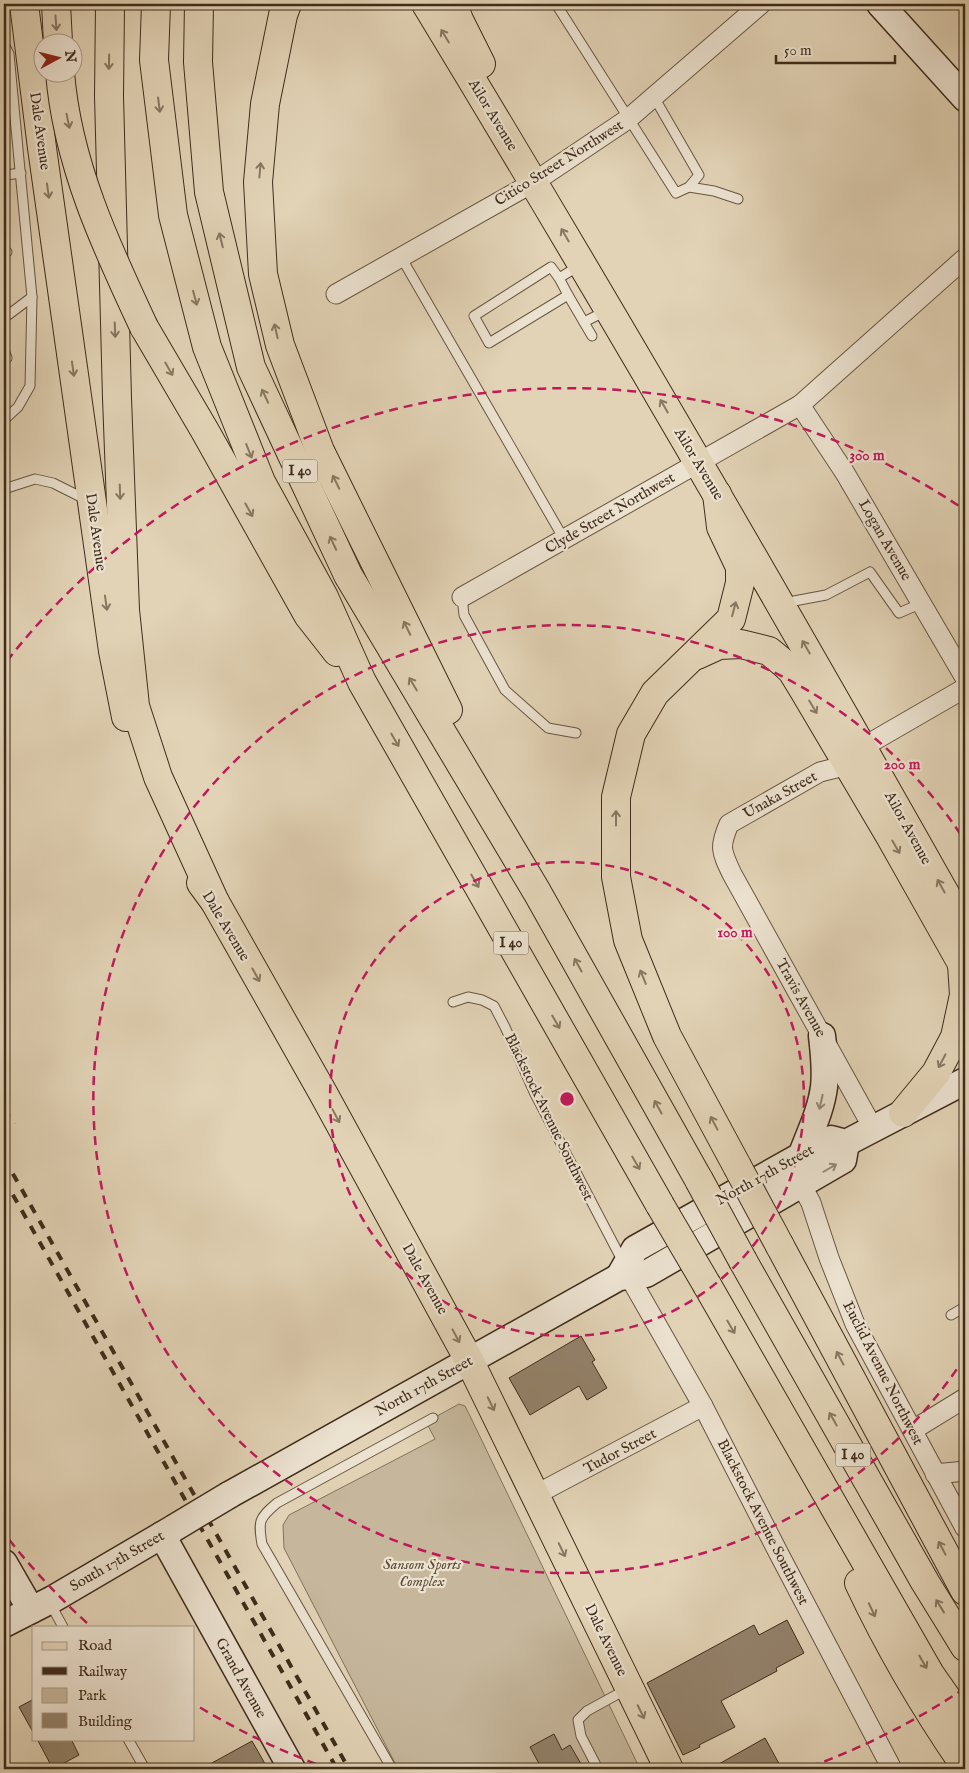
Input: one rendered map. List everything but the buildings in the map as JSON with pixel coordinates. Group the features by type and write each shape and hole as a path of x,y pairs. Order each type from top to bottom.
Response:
{"main road":[{"name":"Dale Avenue","path":"24,4 42,148 113,651 124,711 137,755 157,805 185,862 215,902 323,1093 469,1360 669,1769"},
{"path":"56,4 57,32"},
{"name":"I 40","path":"156,4 154,60 173,215 207,347 261,482 324,597 362,682 660,1204 822,1483 847,1532 930,1674 965,1724"},
{"name":"I 40","path":"199,4 198,62 209,192 251,367 348,575 537,892 920,1574 965,1647"},
{"name":"Ailor Avenue","path":"426,4 528,173 783,607 855,756 964,966"},
{"path":"453,4 459,20 512,127 528,173"},
{"path":"880,4 965,98"},
{"path":"110,9 109,96 123,572 135,706 158,777 215,902"},
{"path":"285,10 265,104 258,182 263,274 280,345 320,451 537,892"},
{"path":"61,82 74,152 90,204 110,254 144,327 205,431 308,615 362,682"},
{"path":"717,494 721,527 740,566 740,583 731,619 655,693 631,734 616,797 616,877 628,940 667,1036 965,1591"},
{"name":"Ailor Avenue","path":"691,658 720,645 740,644 770,651 787,666 855,756 965,929"},
{"path":"903,1113 936,1073 955,1037 964,995 964,966"},
{"path":"802,1154 818,1112 824,1088 825,1064 822,1036"},
{"path":"846,1143 965,1081"},
{"name":"North 17th Street","path":"229,1495 625,1273 646,1274 843,1160 846,1143 831,1138 635,1249 625,1273"},
{"path":"769,1392 880,1628 932,1718 965,1766"},
{"name":"South 17th Street","path":"4,1624 40,1606 229,1495"},
{"name":"Grand Avenue","path":"168,1532 292,1769"},
{"path":"4,1563 40,1606"},
{"path":"947,1699 965,1733"}],"street":[{"name":"Citico Street Northwest","path":"336,294 401,257 528,173 628,119 761,4"},
{"name":"Clyde Street Northwest","path":"462,597 800,405 965,258"},
{"name":"Logan Avenue","path":"800,405 845,472 922,603 963,666"},
{"name":"Unaka Street","path":"722,839 729,824 820,772 855,756 965,688"},
{"name":"Travis Avenue","path":"722,839 723,854 732,874 873,1128"},
{"name":"Euclid Avenue Northwest","path":"801,1184 811,1203 829,1258 855,1324 965,1528"},
{"name":"Blackstock Avenue Southwest","path":"625,1273 704,1406 892,1769"},
{"path":"913,1430 965,1398"},
{"name":"Tudor Street","path":"536,1495 704,1406"},
{"path":"935,1474 965,1471"}],"lane":[{"path":"556,4 676,193 689,187 699,175 654,97"},
{"path":"4,44 9,54 32,297 30,386 18,407 4,420"},
{"path":"4,173 21,173"},
{"path":"689,187 714,191 738,199"},
{"path":"401,257 564,539"},
{"path":"559,278 582,265"},
{"path":"568,295 489,344 474,316 551,267 559,278 592,336"},
{"path":"4,318 32,297"},
{"path":"584,322 608,310"},
{"path":"4,350 7,358 4,360"},
{"path":"4,490 35,479 53,483 92,503"},
{"path":"783,607 794,600 826,595 870,572 899,613 922,603"},
{"path":"462,597 464,615 505,690 548,728 576,733"},
{"name":"Blackstock Avenue Southwest","path":"453,1002 468,997 482,1000 494,1006 534,1094 625,1273"},
{"path":"951,1315 965,1306"},
{"path":"392,1769 262,1544 259,1526 264,1514 277,1503 434,1418"},
{"path":"40,1606 62,1626"},
{"path":"598,1769 578,1729 578,1720 587,1711 629,1688"},
{"path":"129,1740 145,1769"}],"green space":[{"name":"Sansom Sports Complex","path":"459,1404 465,1406 471,1418 640,1769 398,1769 284,1548 283,1525 289,1515 435,1439 426,1422"}],"railway":[{"path":"4,1109 14,1124"},
{"path":"4,1158 349,1769"},
{"path":"4,1179 337,1769"}]}
